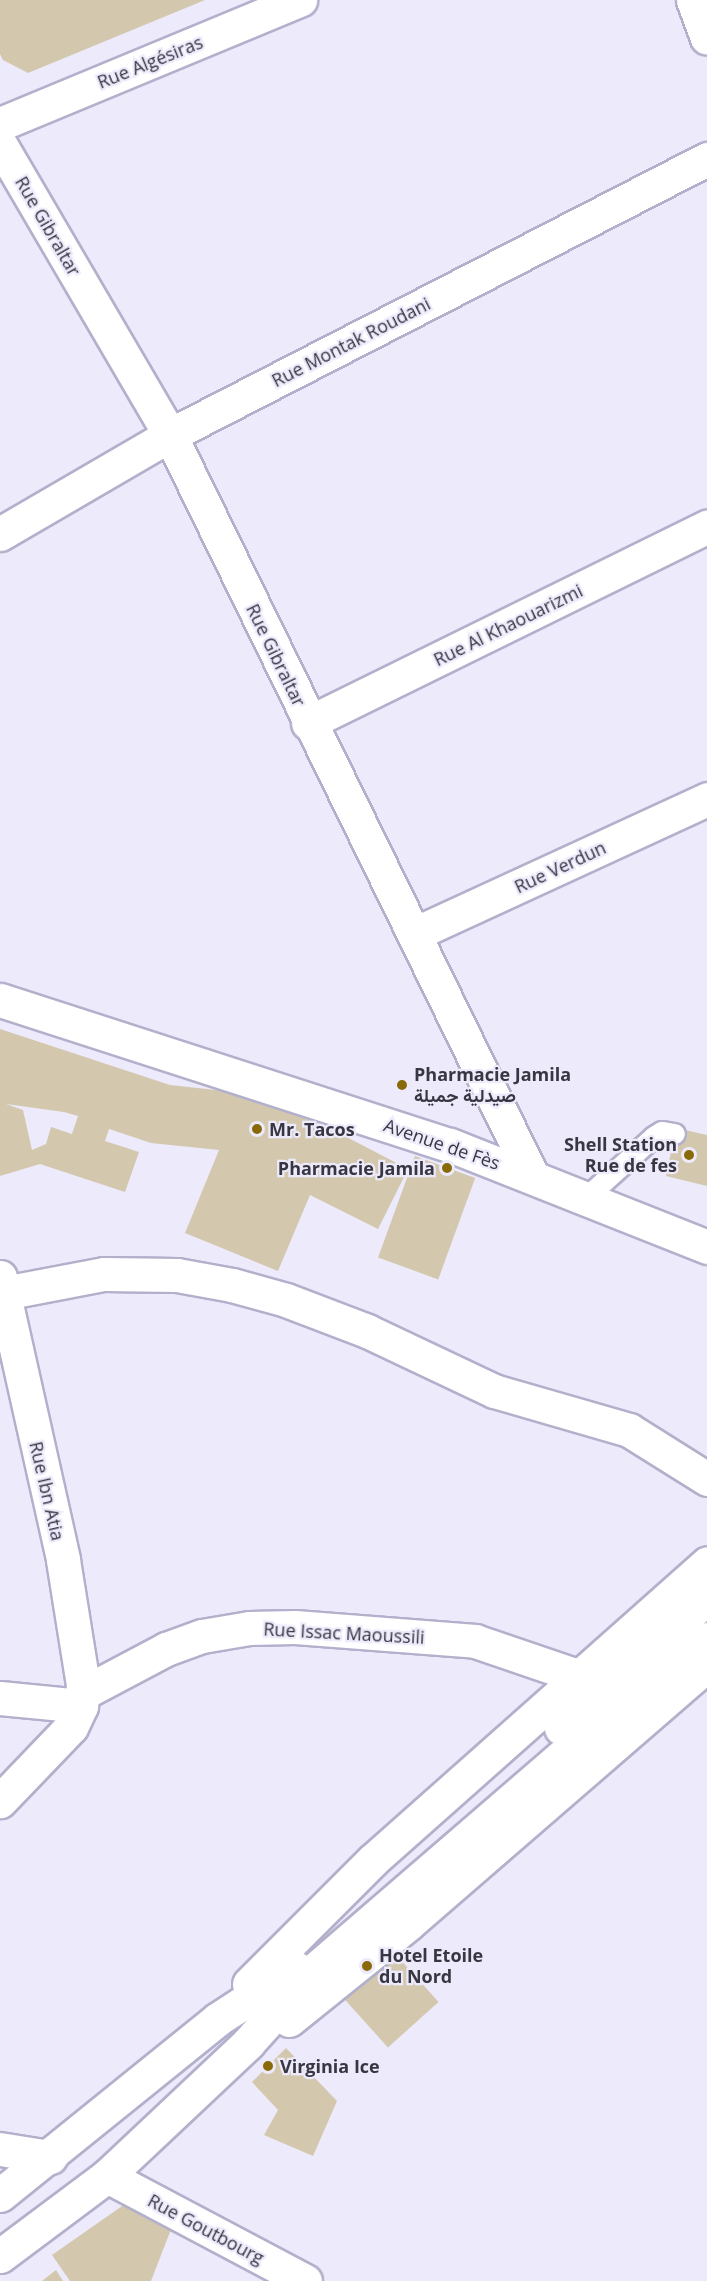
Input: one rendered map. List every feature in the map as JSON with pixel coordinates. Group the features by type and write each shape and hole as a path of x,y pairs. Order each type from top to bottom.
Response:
{"street":[{"name":"Rue Algésiras","path":"0,124 300,0"},
{"path":"693,0 707,38"},
{"name":"Rue Gibraltar","path":"0,144 170,435 532,1176"},
{"name":"Rue Montak Roudani","path":"0,534 170,435 707,159"},
{"name":"Rue Al Khaouarizmi","path":"309,723 707,527"},
{"name":"Rue Verdun","path":"414,934 707,800"},
{"name":"Avenue de Fès","path":"0,1000 450,1145 707,1247"},
{"path":"2,1285 104,1275 177,1275 232,1285 286,1300 358,1328 494,1391 629,1430 707,1479"},
{"name":"Rue Ibn Atia","path":"2,1285 79,1642 82,1699"},
{"path":"0,2195 50,2157 218,2019 299,1931 373,1860 577,1676 707,1563"},
{"path":"218,2019 267,1990 299,1965 707,1598"},
{"name":"Rue Issac Maoussili","path":"82,1699 166,1649 202,1636 249,1628 295,1627 475,1641 577,1676"},
{"path":"0,2256 107,2176 248,2043 312,1972 652,1679 707,1639"},
{"path":"248,2043 299,2013 325,1992 707,1665"},
{"path":"0,1698 82,1699 66,1733 0,1802"},
{"path":"0,2149 50,2157"},
{"name":"Rue Goutbourg","path":"107,2176 305,2281"}],"lane":[{"path":"585,1199 654,1137 662,1132 675,1134"}],"building":[{"path":"0,0 205,0 28,73 3,60 0,54"},
{"path":"0,1029 170,1085 243,1093 335,1131 408,1169 378,1229 310,1195 278,1271 185,1233 219,1150 151,1143 109,1129 105,1141 139,1152 125,1192 40,1164 0,1176","holes":["6,1104 78,1116 72,1134 51,1127 46,1144 32,1150 23,1110"]},
{"name":"Shell Station Rue de fes","path":"676,1128 707,1135 707,1186 666,1176"},
{"path":"415,1156 475,1178 438,1279 378,1257"},
{"path":"389,1947 439,2002 388,2047 338,1993"},
{"path":"286,2048 337,2101 313,2156 264,2135 278,2110 252,2082"},
{"path":"135,2197 175,2219 151,2281 70,2281 52,2255"},
{"path":"56,2270 63,2281 42,2281"}],"place":[{"name":"Pharmacie Jamila صيدلية جميلة","path":"402,1085"},
{"name":"Mr. Tacos","path":"257,1129"},
{"name":"Shell Station Rue de fes","path":"689,1155"},
{"name":"Pharmacie Jamila","path":"447,1168"},
{"name":"Hotel Etoile du Nord","path":"367,1966"},
{"name":"Virginia Ice","path":"268,2066"}]}
